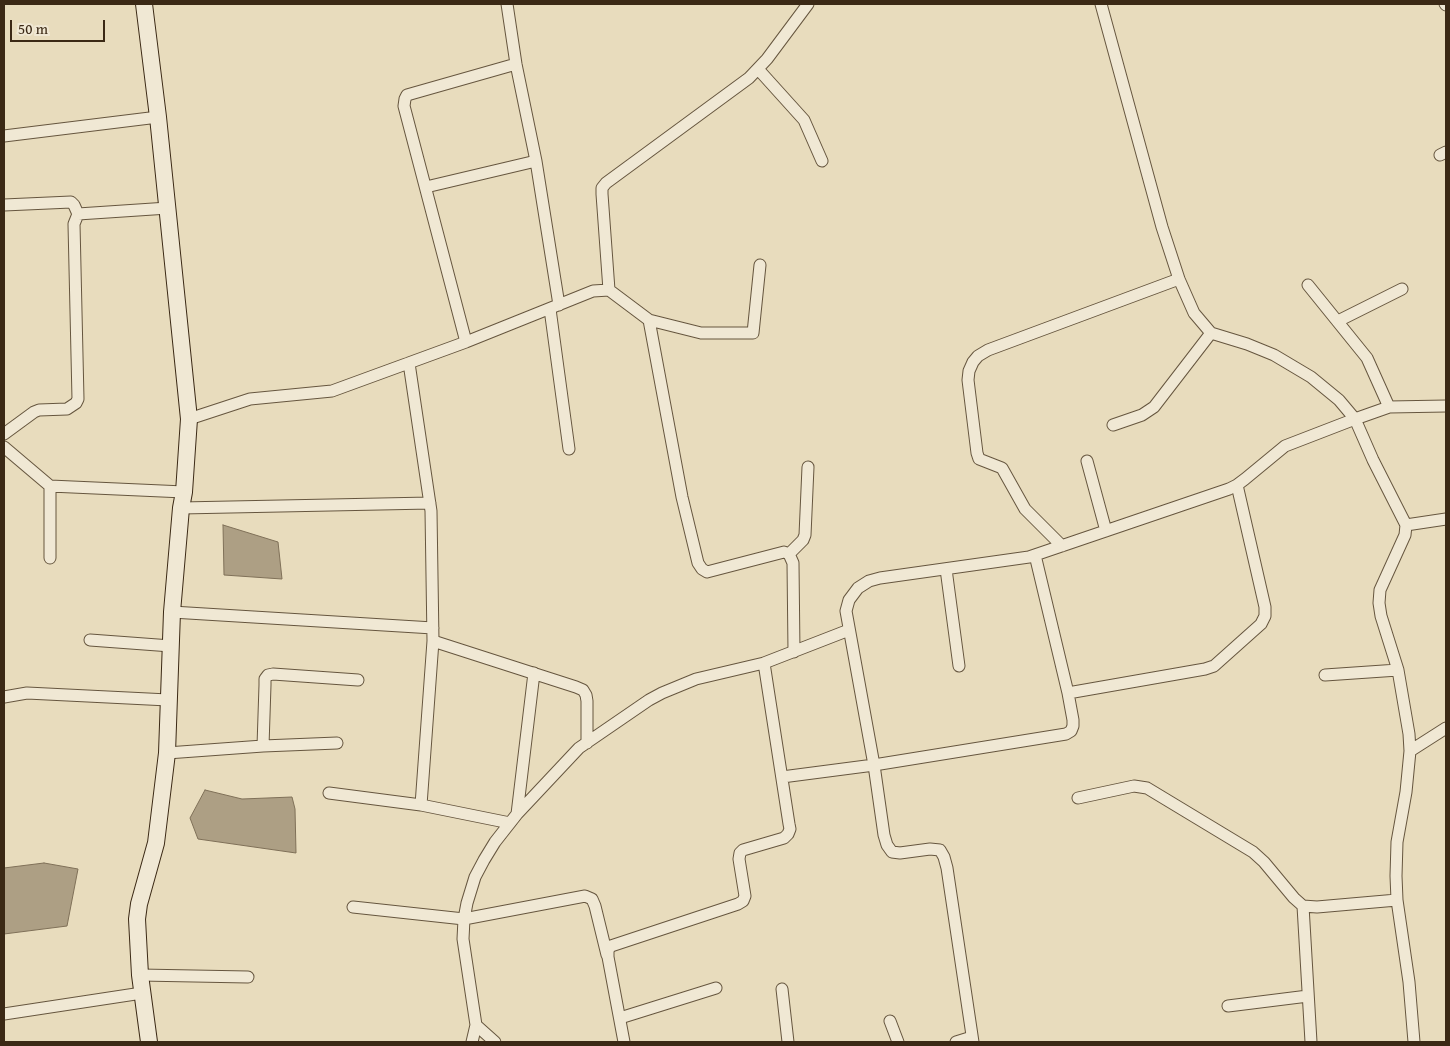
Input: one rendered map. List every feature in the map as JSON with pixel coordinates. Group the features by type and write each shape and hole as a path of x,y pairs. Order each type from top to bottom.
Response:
{"main road":[{"path":"144,4 168,208 189,419 172,612 167,753 156,843 139,904 137,919 140,976 149,1042"}],"street":[{"path":"507,4 516,64 536,161 569,449"},
{"path":"609,290 602,188 606,183 749,78 808,4"},
{"path":"1102,4 1162,228 1179,279 1194,313 1211,334 1247,344 1281,359 1310,377 1339,400 1355,419 1406,525 1405,535 1380,590 1379,602 1381,616 1398,670 1409,734 1410,751 1398,842 1396,876 1397,900 1408,966 1414,1042"},
{"path":"466,342 404,106 407,96 516,64"},
{"path":"758,69 804,120 822,161"},
{"path":"4,136 158,118"},
{"path":"426,187 536,161"},
{"path":"4,205 71,202 78,214 74,224 78,399 76,403 66,409 39,410 34,412 4,434"},
{"path":"78,214 168,208"},
{"path":"189,419 250,399 332,390 408,364 593,291 609,290 649,320 702,333 753,333 760,265"},
{"path":"1062,546 1025,509 1002,468 979,459 976,453 968,380 969,371 978,356 988,350 1179,279"},
{"path":"1308,285 1367,358 1389,407"},
{"path":"1338,321 1402,289"},
{"path":"649,320 681,490 698,563 702,570 708,572 784,552 789,554 793,562 794,652"},
{"path":"1113,425 1142,415 1154,407 1211,334"},
{"path":"408,364 431,511 433,641 421,805"},
{"path":"956,1042 973,1040 947,868 940,850 900,854 892,852 887,845 846,611 849,600 858,588 869,581 1035,555 1237,485 1285,446 1355,419 1389,407 1446,406"},
{"path":"4,447 50,486 184,492"},
{"path":"1087,461 1106,531"},
{"path":"789,554 804,540 808,467"},
{"path":"1068,693 1205,670 1214,666 1261,624 1265,616 1265,606 1237,485"},
{"path":"50,486 50,558"},
{"path":"181,508 430,503"},
{"path":"1406,525 1446,519"},
{"path":"782,777 1066,734 1071,731 1073,726 1068,693 1035,555"},
{"path":"946,569 959,666"},
{"path":"172,612 433,628"},
{"path":"472,1042 476,1025 463,939 464,918 475,877 488,854 513,819 579,748 649,700 696,678 764,663 849,630"},
{"path":"90,640 170,646"},
{"path":"433,641 583,690 587,700 587,742"},
{"path":"608,957 608,950 617,943 743,901 744,890 739,858 740,853 743,850 784,838 788,834 790,829 764,663"},
{"path":"1325,675 1398,670"},
{"path":"513,819 534,673"},
{"path":"263,746 264,685 268,675 358,680"},
{"path":"4,697 27,693 168,700"},
{"path":"1410,751 1446,728"},
{"path":"167,753 337,743"},
{"path":"1078,798 1134,786 1147,788 1253,852 1303,906 1317,907 1397,900"},
{"path":"329,793 513,819"},
{"path":"353,907 464,918 586,896 592,899 595,906 608,957 624,1042"},
{"path":"1303,906 1311,1042"},
{"path":"140,976 248,977"},
{"path":"620,1018 716,988"},
{"path":"782,990 788,1042"},
{"path":"4,1014 142,993"},
{"path":"1228,1006 1308,996"},
{"path":"890,1021 898,1042"},
{"path":"476,1025 495,1042"}],"shaded area":[{"path":"223,525 278,542 282,579 224,575"},
{"path":"205,790 242,799 292,797 295,809 296,853 198,839 190,818"},
{"path":"44,863 78,869 67,926 4,934 4,868"}]}
